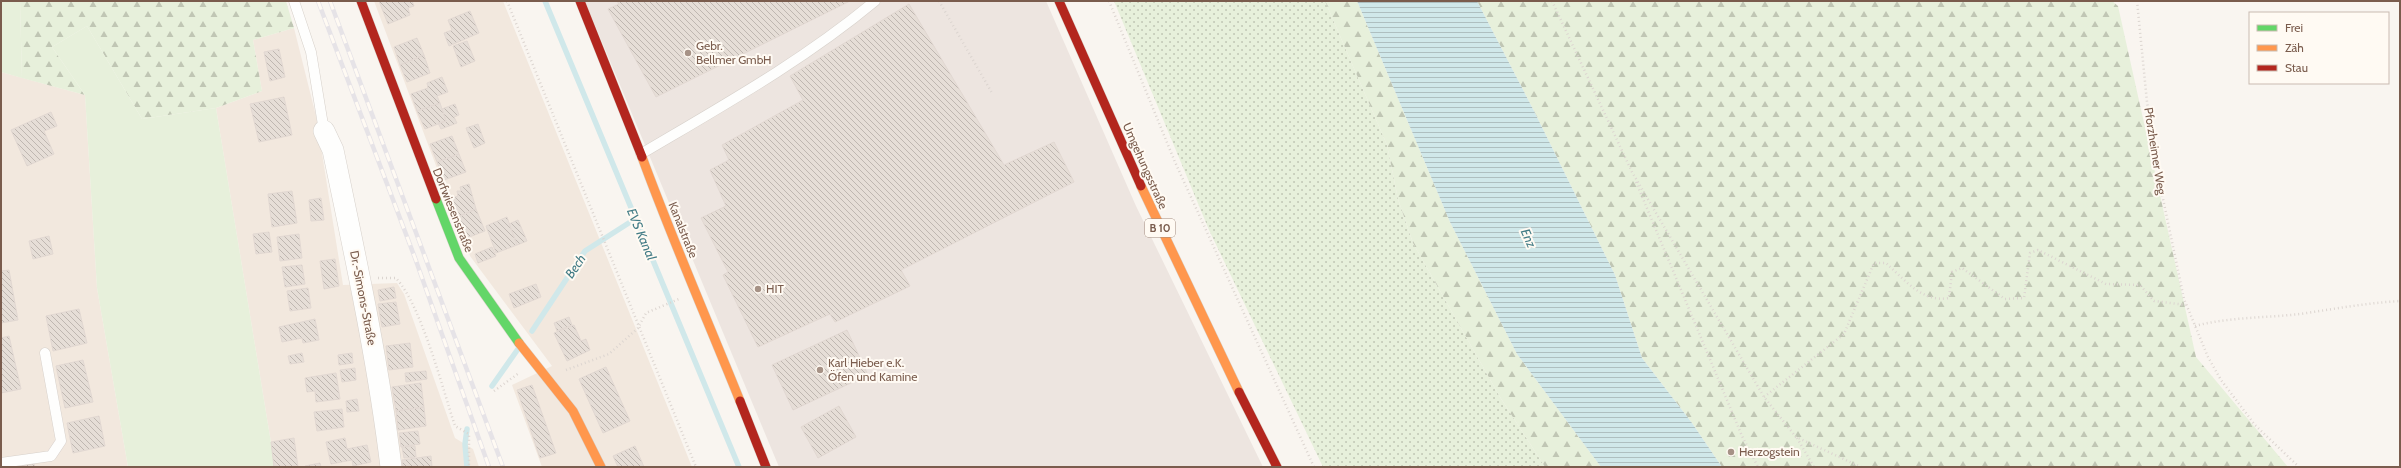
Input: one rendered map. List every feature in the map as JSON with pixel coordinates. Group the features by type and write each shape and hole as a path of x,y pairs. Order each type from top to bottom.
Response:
{"street":[{"name":"Dorfwiesenstraße","path":"362,1 459,258 508,329 573,411 600,467"},
{"name":"Kanalstraße","path":"580,1 641,154 669,232 696,292 766,467"},
{"name":"Umgehungsstraße","path":"1059,1 1141,186 1200,313 1277,467"},
{"name":"Dr.-Simons-Straße","path":"324,131 334,150 384,412 391,467"}],"lane":[{"path":"294,1 311,52 324,131"},
{"path":"641,154 770,79 841,29 875,1"},
{"path":"1,463 51,456 61,441 45,353"}],"path":[{"path":"506,1 603,243 696,467"},
{"path":"939,1 992,93"},
{"path":"1109,1 1175,162 1314,467"},
{"path":"1552,1 1632,172 1742,436 1758,467"},
{"name":"Pforzheimer Weg","path":"2137,1 2147,102 2162,194 2186,305 2208,357 2220,380 2236,402 2277,448 2299,467"},
{"path":"1632,172 1764,397 1796,437 1814,467"},
{"path":"1764,397 1844,334 1874,263 1886,263 1922,295 1942,299 1949,298 1952,272 1962,268 2005,299 2024,298 2030,254 2038,250 2106,284 2140,285 2154,302 2186,305"},
{"path":"359,279 396,278 404,287 418,317 455,426 469,434 469,467"},
{"path":"548,380 556,374 609,354 638,328 646,313 696,292"},
{"path":"2195,326 2214,321 2301,314 2363,303 2400,301"},
{"path":"494,391 534,362"},
{"path":"1796,437 1860,467"}],"shaded area":[{"path":"374,1 503,1 692,467 542,467 512,385 552,366 470,256"},
{"path":"585,1 1046,1 1136,206 1263,467 779,467"},
{"path":"294,28 316,116 343,285 397,283 404,294 455,438 473,449 479,467 275,467 216,108 262,91 253,40"},
{"path":"1,72 85,95 97,288 128,467 1,467"}],"green space":[{"path":"1,1 20,1 22,78 1,72"},
{"path":"20,1 286,1 294,28 253,40 262,91 216,108 142,119 87,26 52,47 85,95 22,78"},
{"path":"1114,1 1325,1 1387,145 1398,199 1413,243 1500,397 1545,467 1323,467 1209,230"},
{"path":"1325,1 1357,1 1450,222 1517,354 1601,467 1545,467 1500,397 1413,243 1398,199 1387,145"},
{"path":"1477,1 2112,1 2118,6 2196,357 2288,467 1722,467 1692,423 1642,358 1615,275 1534,111"},
{"path":"87,26 142,119 216,108 275,467 128,467 97,288 85,95 52,47"}],"water":[{"name":"Enz","path":"1357,1 1477,1 1534,111 1615,275 1642,358 1692,423 1722,467 1601,467 1517,354 1450,222"}],"building":[{"path":"379,1 412,1 414,6 408,8 410,15 388,24"},
{"name":"Gebr. Bellmer GmbH","path":"617,1 850,1 656,97 608,9 619,4"},
{"path":"909,4 1004,165 1054,142 1074,182 901,270 910,286 835,322 830,314 758,347 723,275 728,272 701,218 726,206 710,170 729,160 722,145 803,100 790,76"},
{"path":"470,11 479,33 449,46 444,33 452,30 448,20"},
{"path":"417,38 424,55 400,65 394,47"},
{"path":"467,41 475,61 461,67 453,46"},
{"path":"279,49 285,77 270,81 264,52"},
{"path":"424,55 430,73 407,82 400,65"},
{"path":"442,77 448,92 437,96 440,103 417,111 411,94 428,88 427,83"},
{"path":"284,97 292,135 259,142 250,104"},
{"path":"440,103 446,121 425,129 417,111"},
{"path":"455,104 459,115 454,117 457,123 441,129 438,123 446,121 442,109"},
{"path":"51,112 57,126 44,131 54,154 27,166 11,130"},
{"path":"478,124 485,143 474,148 466,128"},
{"path":"452,136 459,154 437,162 430,144"},
{"path":"459,154 466,172 444,180 437,162"},
{"path":"469,184 476,209 455,218 450,199 458,196 457,191 461,191 460,187"},
{"path":"292,191 297,223 272,227 268,194"},
{"path":"321,198 324,220 311,221 309,200"},
{"path":"476,209 485,231 464,239 455,218"},
{"path":"507,217 517,245 496,253 486,226"},
{"path":"518,220 527,241 517,245 509,224"},
{"path":"269,232 272,252 256,254 253,234"},
{"path":"299,234 302,258 280,261 277,237"},
{"path":"49,236 53,254 33,259 29,241"},
{"path":"492,247 496,256 478,263 475,254"},
{"path":"335,259 339,286 324,289 320,261"},
{"path":"302,265 305,284 285,287 282,267"},
{"path":"9,270 18,320 1,323 1,271"},
{"path":"536,284 541,297 514,308 509,294"},
{"path":"394,287 396,298 380,301 378,290"},
{"path":"308,288 311,308 290,311 287,291"},
{"path":"396,302 400,324 382,327 378,304"},
{"path":"79,309 87,343 53,351 46,316"},
{"path":"569,317 572,325 557,331 554,323"},
{"path":"315,319 319,340 303,343 302,338 282,342 279,327"},
{"path":"574,325 581,341 586,339 590,350 567,361 554,333"},
{"name":"Karl Hieber e.K. Öfen und Kamine","path":"847,330 868,375 793,410 772,365"},
{"path":"9,336 21,389 1,393 1,338"},
{"path":"410,343 413,367 389,370 386,346"},
{"path":"302,353 304,362 290,364 288,356"},
{"path":"352,353 353,363 339,365 338,355"},
{"path":"83,360 93,402 65,408 56,366"},
{"path":"606,367 630,421 603,433 579,379"},
{"path":"355,368 356,380 342,382 340,370"},
{"path":"426,371 427,379 406,382 405,373"},
{"path":"336,373 340,399 316,402 315,391 307,392 305,378"},
{"path":"421,383 424,407 396,411 392,387"},
{"path":"532,385 556,453 540,458 517,390"},
{"path":"357,399 359,411 347,412 346,401"},
{"path":"839,406 856,437 818,458 801,427"},
{"path":"424,407 426,426 398,430 396,411"},
{"path":"342,409 344,427 317,431 314,412"},
{"path":"99,416 105,446 73,453 67,423"},
{"path":"418,431 420,444 401,447 399,433"},
{"path":"294,438 298,467 274,467 271,442"},
{"path":"345,438 347,449 367,445 371,462 353,466 352,460 331,464 326,442"},
{"path":"415,446 416,457 404,458 402,447"},
{"path":"635,446 644,467 618,467 613,456"},
{"path":"431,456 432,467 403,467 402,460"},
{"path":"320,463 321,467 305,467 305,466"},
{"path":"34,464 35,467 23,467 22,465"}],"waterway":[{"name":"EVS Kanal","path":"545,1 739,467"},
{"name":"Bech","path":"532,331 585,251 635,219"},
{"name":"Bech","path":"492,386 518,349"},
{"name":"Bech","path":"467,429 465,444 467,467"}],"railway":[{"path":"318,1 415,258 489,467"},
{"path":"330,1 503,467"}],"traffic: fast":[{"path":"436,199 459,258 519,343"}],"traffic: slow":[{"path":"642,157 677,249 740,401"},
{"path":"1141,186 1239,392"},
{"path":"519,343 573,411 601,467"}],"traffic: jam":[{"path":"361,1 436,199"},
{"path":"580,1 642,157"},
{"path":"1059,1 1141,186"},
{"path":"1239,392 1277,467"},
{"path":"740,401 766,467"}],"place":[{"name":"Gebr. Bellmer GmbH","path":"688,53"},
{"name":"HIT","path":"758,289"},
{"name":"Karl Hieber e.K. Öfen und Kamine","path":"820,370"},
{"name":"Herzogstein","path":"1731,452"}]}
